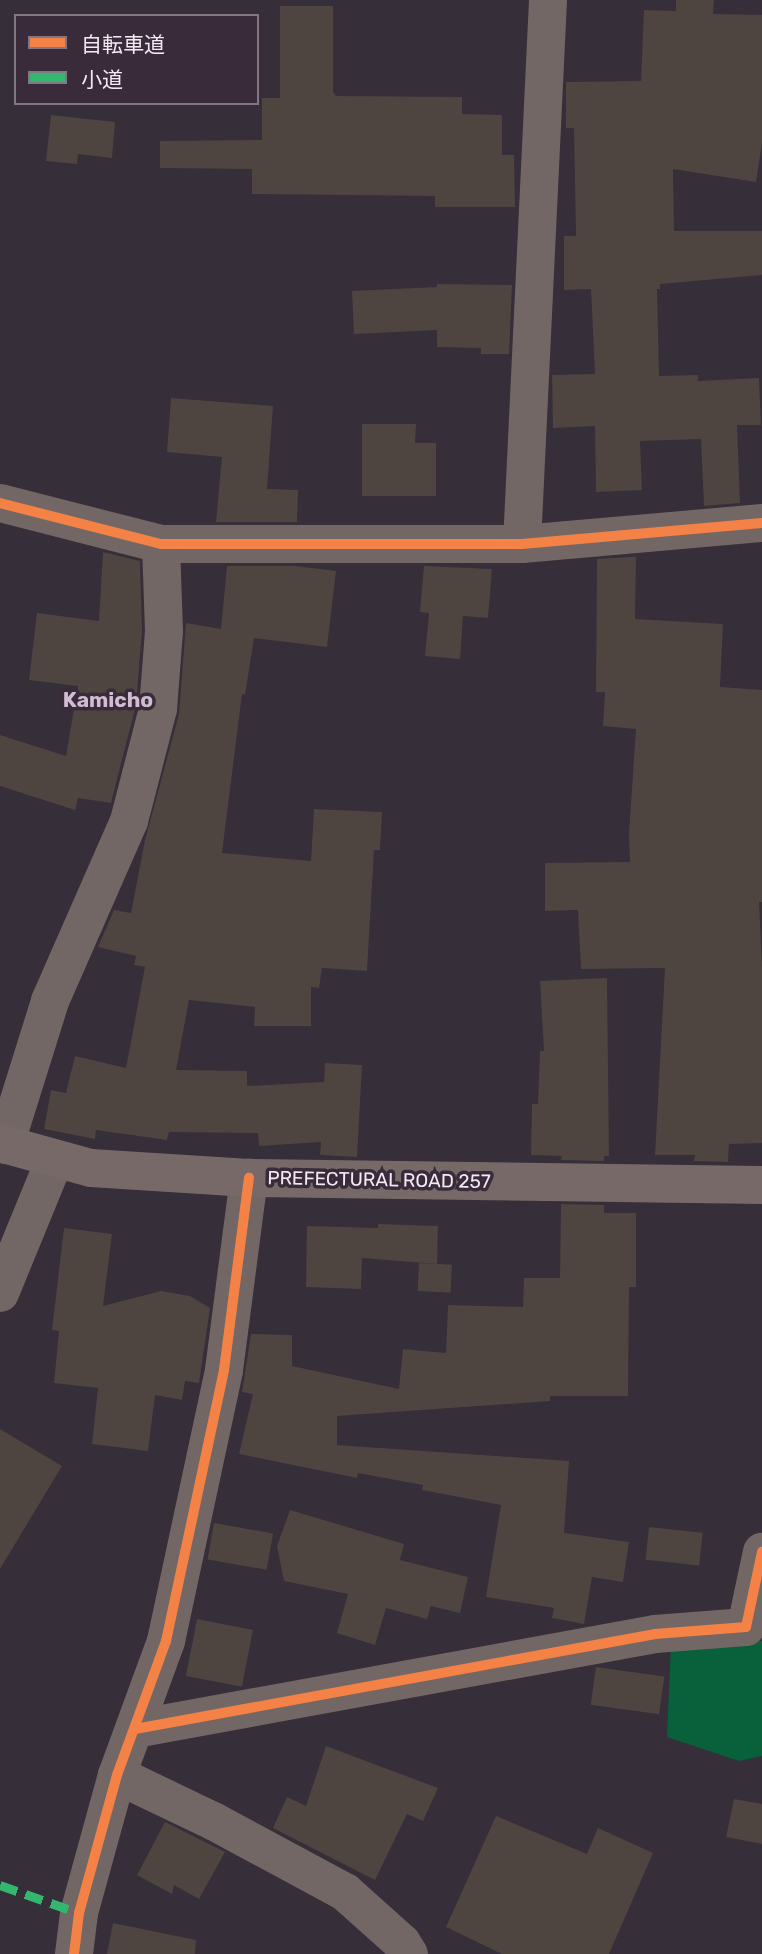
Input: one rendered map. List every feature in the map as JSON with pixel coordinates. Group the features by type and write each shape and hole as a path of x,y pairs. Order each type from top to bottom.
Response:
{"main road":[{"name":"PREFECTURAL ROAD 257","path":"3,1144 91,1168 250,1178 762,1185"}],"street":[{"path":"522,544 548,0"},
{"path":"0,503 161,544 522,544 762,523"},
{"path":"3,1144 50,1001 129,821 158,709 164,631 161,544"},
{"path":"0,1293 55,1159"},
{"path":"74,1954 79,1913 117,1775 166,1641 224,1370 250,1178"},
{"path":"135,1729 655,1634 754,1628 762,1552"},
{"path":"117,1775 215,1822 345,1892 402,1944 409,1954"}],"green space":[{"path":"745,1639 762,1641 762,1756 739,1761 667,1737 671,1643"}],"building":[{"path":"676,0 714,0 713,14 762,15 762,143 756,182 673,169 674,231 762,231 762,275 660,284 660,289 657,289 659,376 698,375 698,381 759,378 761,425 737,425 740,503 704,506 701,439 640,441 642,490 596,492 595,426 553,428 552,375 595,374 591,289 564,290 564,236 576,236 574,128 566,128 566,82 641,81 644,10 676,11"},
{"path":"280,6 333,6 333,92 336,96 462,97 462,114 502,115 502,155 514,155 515,207 435,207 435,196 252,194 252,169 160,168 160,141 262,140 262,98 280,98"},
{"path":"51,115 115,122 112,158 78,154 77,164 46,161"},
{"path":"437,284 512,285 509,354 481,354 481,348 437,347 437,330 354,334 352,291 437,287"},
{"path":"171,398 273,406 267,489 298,490 297,522 216,522 222,457 167,452"},
{"path":"362,424 416,424 415,443 436,443 436,496 362,496"},
{"path":"103,552 140,561 142,631 136,705 111,803 78,798 75,810 0,786 0,735 66,756 78,686 29,680 37,613 99,621"},
{"path":"636,557 635,619 723,624 720,687 762,690 762,902 759,902 762,968 762,1143 729,1144 728,1162 694,1161 695,1155 655,1155 665,968 581,969 578,910 545,911 545,863 630,862 629,833 636,729 603,726 605,692 596,692 597,559"},
{"path":"227,566 295,566 336,571 327,647 254,638 245,695 242,694 222,853 311,861 314,809 382,812 380,850 374,850 367,971 322,968 319,988 311,987 311,1026 254,1026 255,1007 189,1000 176,1070 247,1071 247,1086 324,1082 325,1063 362,1065 357,1157 320,1155 321,1142 259,1146 258,1133 169,1132 167,1140 96,1130 95,1139 44,1129 51,1090 66,1093 75,1056 126,1068 145,967 134,965 136,956 98,947 114,910 131,913 145,840 179,714 186,623 221,629"},
{"path":"424,566 492,569 488,618 463,616 460,659 425,656 429,613 420,612"},
{"path":"607,978 609,1156 604,1156 604,1161 561,1160 562,1156 531,1155 532,1104 538,1104 540,1051 544,1051 540,981"},
{"path":"561,1204 604,1205 604,1213 636,1213 636,1287 629,1287 628,1396 550,1396 550,1401 337,1416 337,1445 569,1461 564,1533 629,1542 623,1582 592,1577 584,1624 552,1618 554,1608 486,1597 501,1505 422,1490 423,1485 358,1473 357,1478 239,1454 253,1394 242,1392 251,1334 292,1335 292,1366 399,1389 403,1349 446,1353 448,1305 523,1307 524,1278 560,1278"},
{"path":"378,1224 438,1226 437,1264 362,1258 361,1289 306,1287 307,1226 378,1228"},
{"path":"64,1228 112,1234 103,1306 161,1291 190,1296 210,1308 199,1383 185,1381 182,1400 155,1395 148,1451 92,1444 98,1388 54,1383 59,1331 52,1330"},
{"path":"419,1263 452,1265 450,1293 418,1291"},
{"path":"0,1429 62,1466 0,1569"},
{"path":"290,1510 404,1544 400,1560 468,1577 460,1613 431,1606 427,1619 386,1608 375,1645 337,1633 348,1594 284,1581 277,1546"},
{"path":"214,1523 273,1533 267,1570 208,1559"},
{"path":"649,1527 703,1533 699,1565 646,1560"},
{"path":"197,1619 253,1630 242,1687 186,1676"},
{"path":"596,1667 664,1677 659,1714 591,1705"},
{"path":"326,1746 438,1788 423,1821 407,1814 375,1880 273,1828 287,1797 306,1806"},
{"path":"734,1799 762,1804 762,1844 726,1837"},
{"path":"496,1816 587,1854 598,1828 653,1853 609,1954 502,1954 446,1927"},
{"path":"165,1822 225,1852 199,1899 174,1885 172,1894 137,1875"},
{"path":"113,1923 196,1940 195,1954 107,1954"}],"marked path":[{"path":"0,1885 79,1913"}],"cycle path":[{"path":"0,503 161,544 522,544 762,523"},
{"path":"74,1954 79,1913 117,1775 166,1641 224,1370 249,1178"},
{"path":"135,1729 655,1634 746,1627 762,1552"}],"district":[{"name":"Kamicho","path":"108,700"}]}
